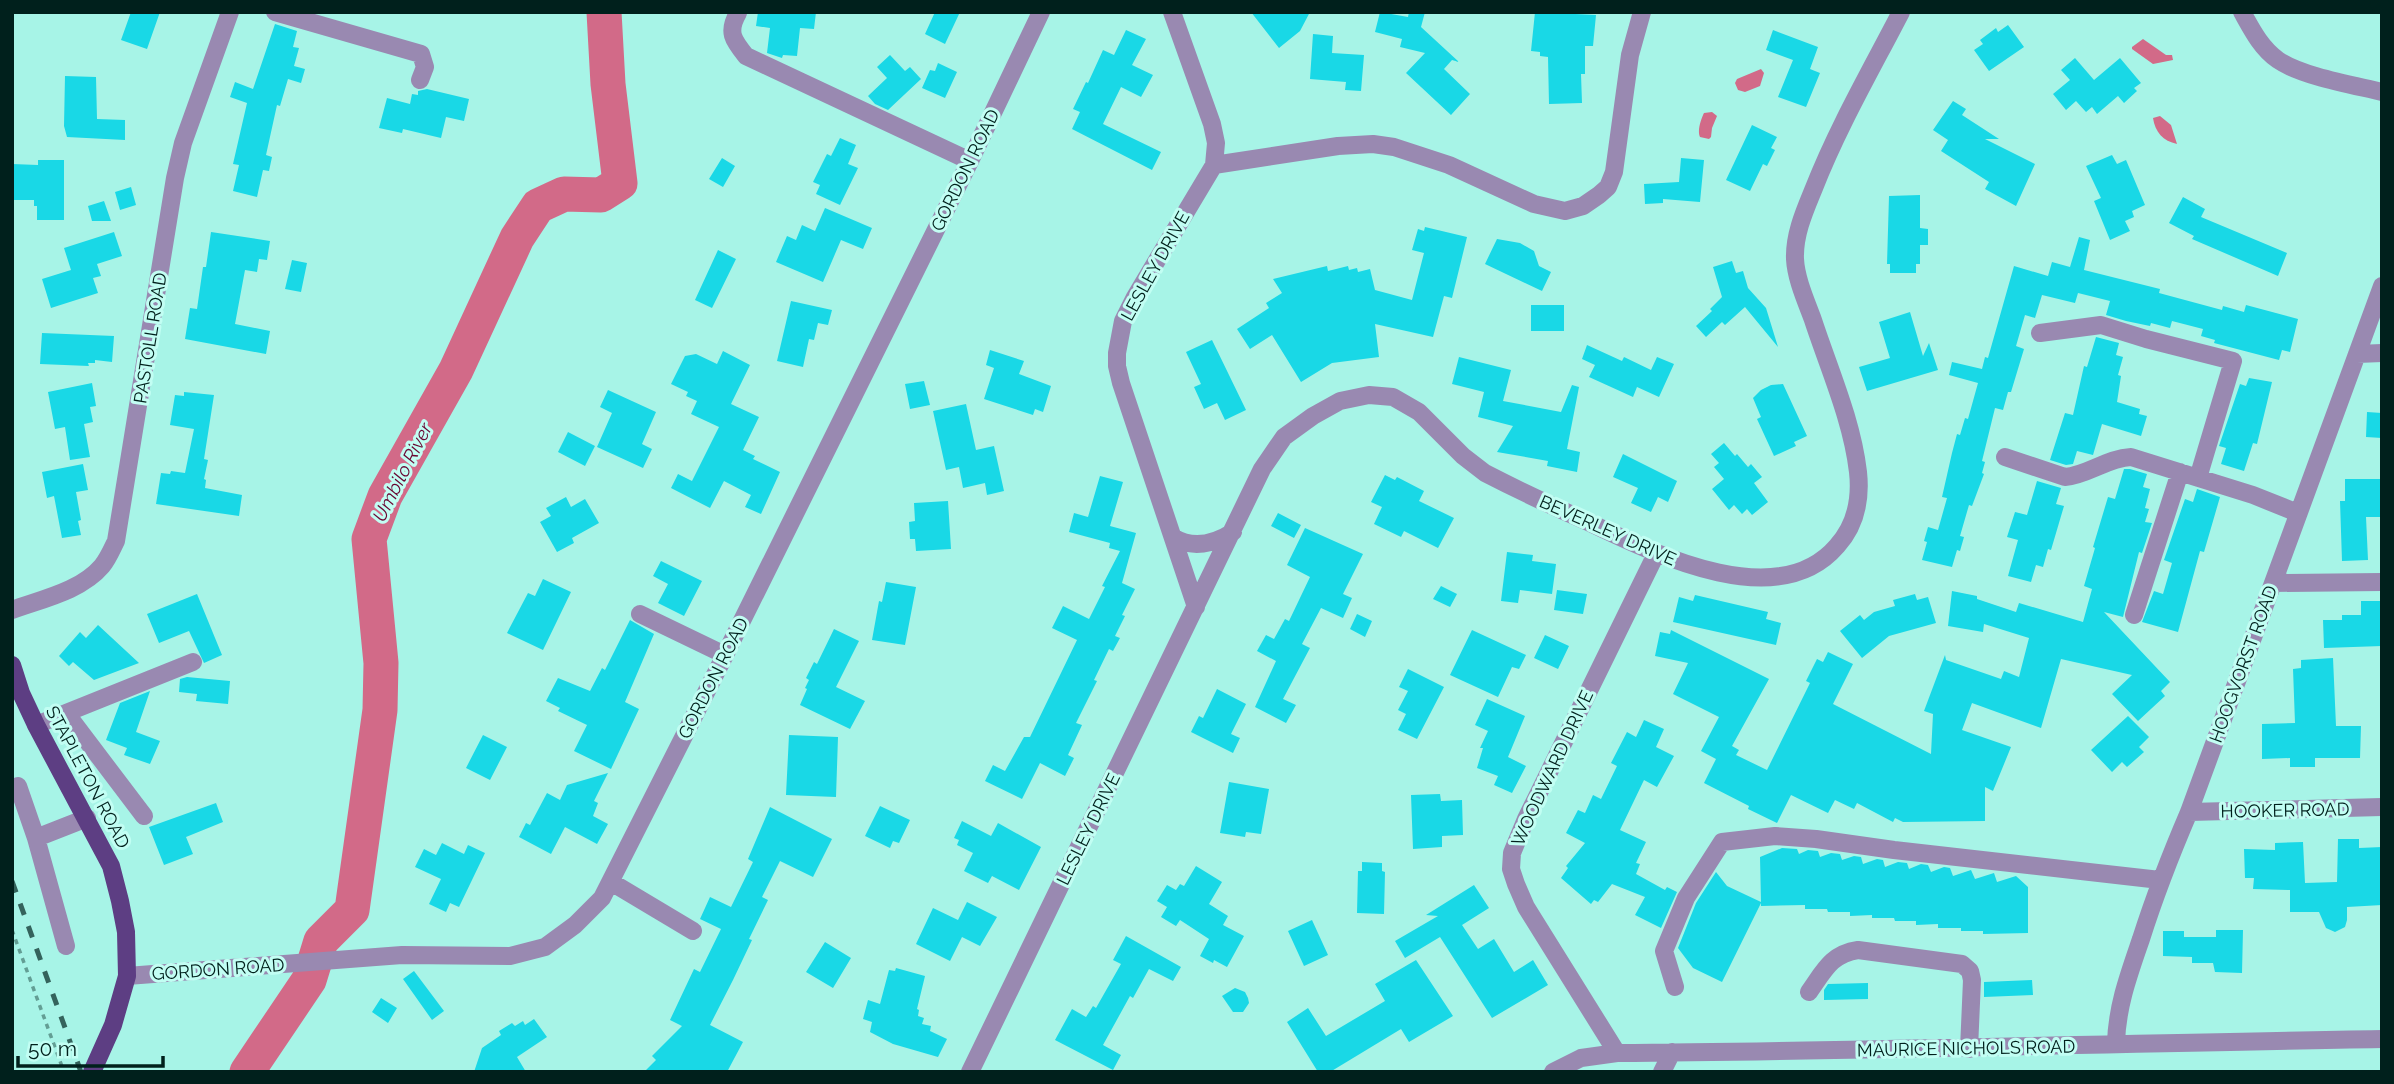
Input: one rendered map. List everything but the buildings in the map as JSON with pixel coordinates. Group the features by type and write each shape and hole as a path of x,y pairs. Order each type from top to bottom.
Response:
{"main road":[{"name":"STAPLETON ROAD","path":"12,665 36,725 111,866 120,901 126,932 127,976 113,1025 92,1072"}],"street":[{"name":"PASTOLL ROAD","path":"12,610 65,591 86,580 103,565 116,541 178,166 183,143 230,12"},
{"path":"275,12 421,54 425,67 420,80"},
{"name":"GORDON ROAD","path":"127,976 402,956 510,956 545,947 575,925 602,898 970,161 1041,12"},
{"path":"1172,12 1212,124 1216,143 1214,165 1338,146 1373,144 1415,152 1534,204 1565,211 1583,206 1608,187 1614,172 1630,55 1642,12"},
{"name":"BEVERLEY DRIVE","path":"1196,607 1262,469 1284,437 1340,401 1369,395 1393,397 1419,412 1463,456 1485,473 1656,554 1700,569 1748,576 1779,576 1805,569 1829,556 1848,534 1857,511 1858,473 1848,425 1801,286 1795,260 1797,237 1827,154 1901,12"},
{"path":"2242,12 2263,46 2279,61 2301,71 2382,92"},
{"path":"738,13 732,24 732,33 746,56 970,161"},
{"name":"LESLEY DRIVE","path":"970,1072 1196,607 1117,366 1123,321 1214,165"},
{"name":"HOOGVORST ROAD","path":"2116,1044 2117,1016 2126,982 2160,880 2189,812 2382,286"},
{"path":"2040,334 2101,325 2233,361 2198,478"},
{"path":"2357,354 2382,353"},
{"path":"2005,457 2065,477 2074,477 2111,460 2131,457 2298,513"},
{"path":"2134,615 2180,472"},
{"path":"1173,537 1194,544 1210,542 1233,532"},
{"name":"WOODWARD DRIVE","path":"1617,1053 1526,907 1511,869 1512,853 1526,819 1656,554"},
{"path":"2273,583 2382,582"},
{"path":"640,614 725,655"},
{"path":"36,725 193,663"},
{"path":"66,713 144,816"},
{"path":"18,786 36,838 66,946"},
{"name":"HOOKER ROAD","path":"2189,812 2382,807"},
{"path":"36,838 87,818"},
{"path":"1675,987 1664,951 1686,898 1722,842 1765,836 1802,838 2160,880"},
{"path":"611,882 693,931"},
{"path":"1809,992 1830,963 1842,952 1858,950 1962,964 1970,971 1972,980 1969,1049"},
{"name":"MAURICE NICHOLS ROAD","path":"1553,1072 1581,1058 1617,1053 1969,1049 2382,1039"},
{"path":"1661,1072 1672,1052"}],"path":[{"path":"12,930 64,1072"}],"shaded area":[{"path":"2143,39 2166,55 2172,55 2173,60 2153,64 2132,49"},
{"path":"1761,69 1764,73 1760,86 1745,92 1738,90 1735,83 1737,79"},
{"path":"1712,112 1717,116 1711,137 1700,137 1699,128 1704,113"},
{"path":"2160,116 2171,125 2177,144 2168,141 2158,132 2153,118"}],"waterway":[{"name":"Umbilo River","path":"247,1072 309,980 321,941 352,910 380,710 381,663 369,539 385,496 456,370 517,238 538,206 564,194 601,195 620,183 608,84 604,12"}],"railway":[{"path":"12,881 81,1072"}]}
